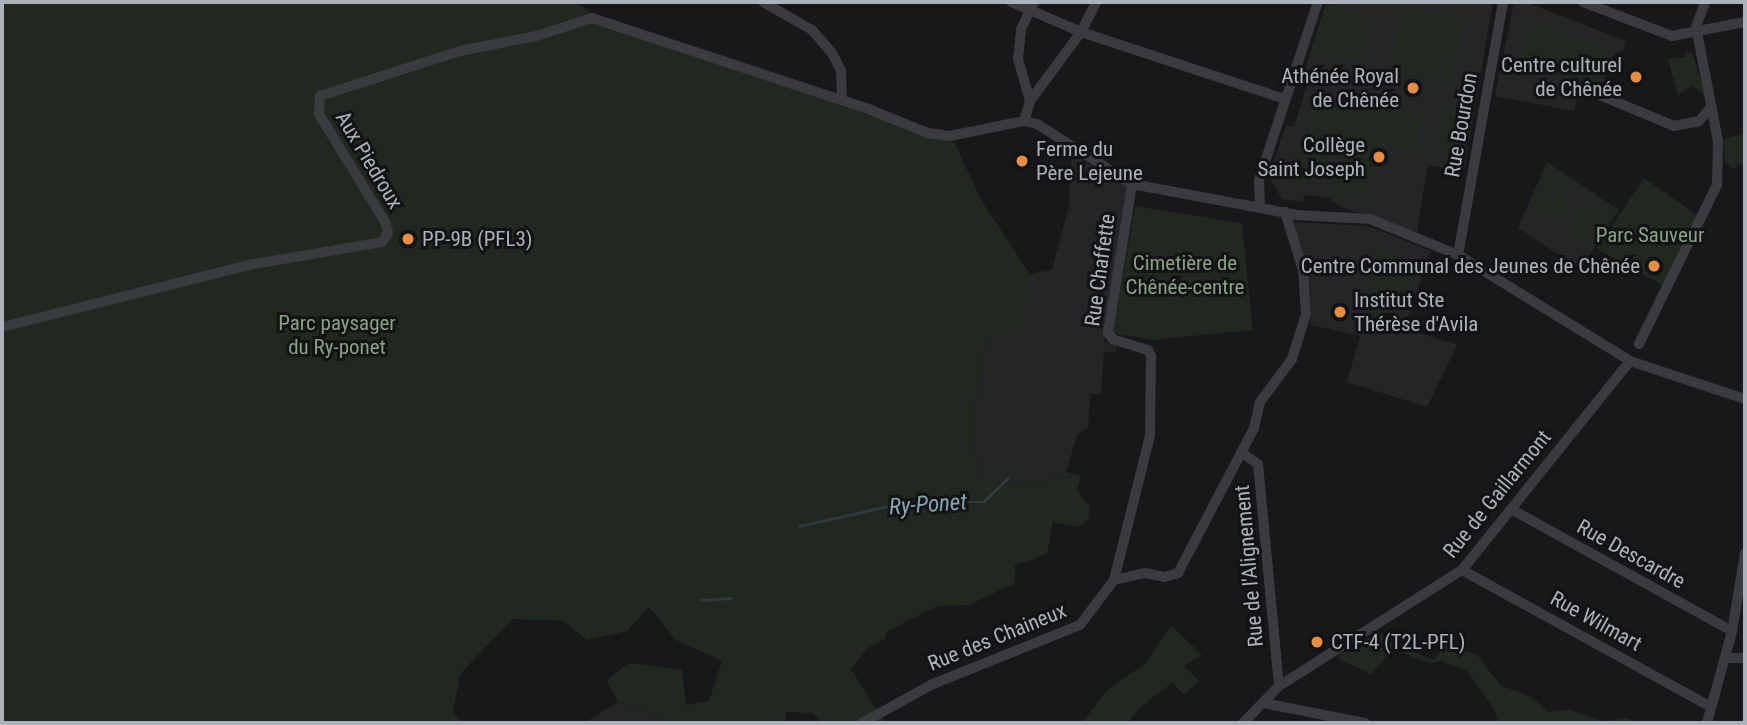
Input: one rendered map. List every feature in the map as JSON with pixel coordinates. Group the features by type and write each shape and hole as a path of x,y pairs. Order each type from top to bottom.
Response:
{"street":[{"path":"763,2 812,30 832,53 841,71 842,100 946,136 1024,121 1037,124 1132,184 1285,212 1370,219 1458,255 1629,361 1745,399"},
{"path":"1012,2 1027,11 1081,32 1284,99"},
{"path":"1030,101 1017,59 1027,11 1034,2"},
{"path":"1024,121 1030,101 1081,32 1096,2"},
{"path":"1260,208 1259,180 1318,2"},
{"name":"Rue Bourdon","path":"1458,255 1503,2"},
{"path":"1583,2 1672,36 1697,34 1745,22"},
{"path":"1639,344 1717,185 1718,141 1697,34 1698,15 1705,2"},
{"name":"Aux Piedroux","path":"2,327 248,265 382,242 388,233 385,222 319,114 320,96 460,51 536,36 592,18 842,100"},
{"path":"1585,89 1674,126 1699,121 1711,107"},
{"name":"Rue Chaffette","path":"1114,580 1150,436 1151,356 1143,348 1113,339 1108,333 1132,184"},
{"path":"1114,580 1145,573 1164,577 1178,573 1254,428 1260,402 1292,359 1306,314 1303,270 1285,212"},
{"name":"Rue de Gaillarmont","path":"1243,723 1279,686 1462,570 1629,361"},
{"name":"Rue de l'Alignement","path":"1241,452 1258,464 1279,686"},
{"name":"Rue Descardre","path":"1511,509 1732,631"},
{"path":"1707,723 1732,631 1745,553"},
{"name":"Rue Wilmart","path":"1462,570 1711,707"},
{"name":"Rue des Chaineux","path":"862,723 933,684 1080,625 1114,580"},
{"path":"1725,658 1745,658"},
{"path":"1264,703 1365,723"}],"shaded area":[{"path":"1327,2 1493,2 1464,171 1432,166 1427,169 1417,232 1341,207 1329,198 1305,195 1302,202 1282,199 1269,176 1286,125 1294,127 1308,83 1301,82"},
{"path":"1514,2 1525,2 1626,41 1623,50 1614,54 1601,88 1582,81 1574,111 1495,96"},
{"path":"1071,154 1128,186 1104,342 1117,345 1115,353 1104,351 1101,394 1090,394 1088,428 1077,435 1066,472 1081,476 1008,485 978,478 972,418 988,334 1020,334 1030,274 1052,270 1069,205"},
{"path":"1547,162 1619,210 1580,269 1518,228"},
{"name":"Institut Ste Thérèse d'Avila","path":"1293,222 1368,226 1431,251 1404,328 1457,345 1427,407 1347,382 1360,336 1311,325 1310,286 1290,226"},
{"path":"618,702 654,713 668,723 584,723"}],"green space":[{"name":"Parc paysager du Ry-ponet","path":"2,2 576,2 606,25 955,143 981,200 1030,274 1021,334 988,334 972,418 978,478 1008,485 1081,476 1077,490 1090,507 1088,520 1079,527 1053,522 1047,554 1015,565 1015,583 969,605 937,606 886,632 886,638 867,649 851,669 885,723 821,723 813,713 786,712 784,723 668,723 654,713 618,702 607,680 629,663 682,670 686,705 709,701 722,661 676,640 649,607 627,631 587,640 564,621 513,619 460,674 453,713 462,723 2,723"},
{"path":"1326,4 1374,19 1360,61 1310,53"},
{"path":"1404,8 1467,19 1472,15 1471,26 1462,25 1452,84 1388,74"},
{"path":"1540,24 1602,48 1608,55 1595,86 1530,62 1527,69 1519,67 1531,25 1538,28"},
{"path":"1686,50 1693,55 1705,95 1692,86 1678,95 1668,59 1685,57"},
{"path":"1318,103 1422,115 1417,149 1424,153 1377,143 1362,199 1345,192 1340,203 1330,201 1334,175 1342,177 1352,147 1331,140 1321,170 1313,168 1307,186 1288,179 1296,154 1303,155 1308,145 1311,135 1307,133"},
{"path":"1445,108 1473,118 1469,141 1454,139 1452,151 1436,148"},
{"path":"1745,134 1745,166 1738,163 1734,170 1725,160 1723,139"},
{"path":"1547,166 1572,183 1562,200 1568,208 1559,222 1529,205"},
{"name":"Parc Sauveur","path":"1644,178 1697,215 1666,287 1597,249"},
{"path":"1598,200 1616,212 1593,248 1567,228 1577,213 1587,217"},
{"name":"Cimetière de Chênée-centre","path":"1135,206 1242,223 1253,330 1152,340 1113,333"},
{"path":"1376,248 1400,259 1397,267 1422,278 1415,277 1412,286 1408,285 1394,319 1387,317 1385,322 1367,318"},
{"path":"1171,625 1202,655 1184,666 1199,681 1184,695 1172,683 1140,707 1128,723 1082,723 1106,691 1146,663"},
{"path":"1378,632 1396,645 1434,660 1447,642 1478,656 1500,685 1532,697 1547,712 1571,710 1603,722 1626,718 1640,723 1498,723 1495,711 1468,672 1442,661 1429,663 1393,649 1371,674 1341,660 1339,655"}],"waterway":[{"name":"Ry-Ponet","path":"799,526 906,502 983,502 1008,478"},
{"name":"Ry-Ponet","path":"701,600 731,598"}],"place":[{"name":"Centre culturel de Chênée","path":"1636,77"},
{"name":"Athénée Royal de Chênée","path":"1413,88"},
{"name":"Collège Saint Joseph","path":"1379,157"},
{"name":"Ferme du Père Lejeune","path":"1022,161"},
{"name":"PP-9B (PFL3)","path":"408,239"},
{"name":"Centre Communal des Jeunes de Chênée","path":"1654,266"},
{"name":"Institut Ste Thérèse d'Avila","path":"1340,312"},
{"name":"CTF-4 (T2L-PFL)","path":"1317,642"}]}
